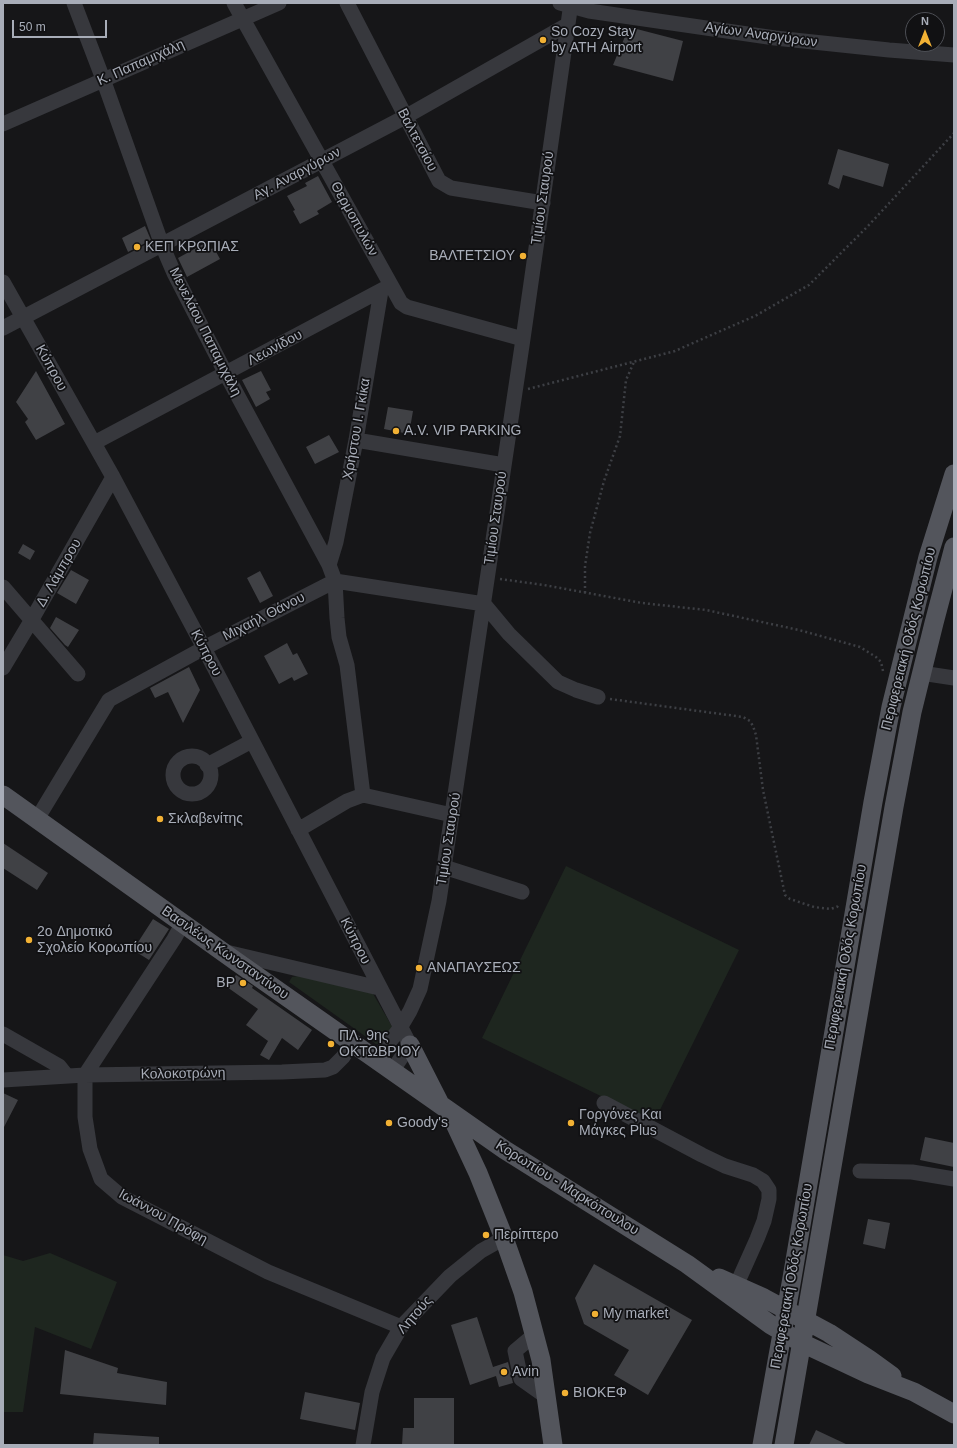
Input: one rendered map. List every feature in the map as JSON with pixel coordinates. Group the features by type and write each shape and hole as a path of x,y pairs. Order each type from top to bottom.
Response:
{"main road":[{"name":"Περιφερειακή Οδός Κορωπίου","path":"762,1445 873,802 891,707 928,557 954,474"},
{"name":"Περιφερειακή Οδός Κορωπίου","path":"784,1445 894,807 912,712 954,547"},
{"name":"Βασιλέως Κωνσταντίνου","path":"3,795 444,1108"},
{"path":"410,1045 478,1173 504,1238 523,1292 541,1360 553,1445"},
{"name":"Κορωπίου - Μαρκόπουλου","path":"444,1108 505,1150 687,1264 782,1332 868,1374 914,1392"},
{"name":"Κορωπίου - Μαρκόπουλου","path":"687,1264 764,1298 829,1333 914,1392 954,1414"},
{"path":"541,1360 556,1392 565,1445"}],"street":[{"name":"Μενελάου Παπαμιχάλη","path":"74,3 103,79 162,245 174,274 329,565 336,582"},
{"name":"Θερμοπυλών","path":"234,3 321,161 386,288 407,307 523,339"},
{"name":"Κ. Παπαμιχάλη","path":"3,124 279,3"},
{"name":"Βαλτετσίου","path":"347,3 439,181 451,188 543,203"},
{"name":"Τιμίου Σταυρού","path":"376,1060 400,1028 420,989 439,901 543,203 567,24 567,4"},
{"name":"Αγίων Αναργύρων","path":"567,4 589,11 774,38 954,55"},
{"name":"Αγ. Αναργύρων","path":"3,328 405,117 567,24"},
{"name":"Κύπρου","path":"3,282 113,477 204,648 379,988 410,1045"},
{"name":"Λεωνίδου","path":"94,443 386,288"},
{"name":"Χρήστου Ι. Γκίκα","path":"329,565 336,542 386,288"},
{"path":"356,440 504,465"},
{"name":"Δ. Λάμπρου","path":"3,668 113,477"},
{"path":"363,795 347,665 337,618 336,582 484,604 509,634 558,682 598,697"},
{"name":"Μιχαήλ Θάνου","path":"37,820 109,700 204,648 336,582"},
{"path":"3,587 78,674"},
{"path":"922,673 954,678"},
{"path":"207,765 252,741"},
{"path":"298,830 346,801 363,795 452,815"},
{"path":"444,867 522,892"},
{"path":"85,1075 183,924"},
{"path":"221,951 379,988"},
{"path":"3,1034 59,1066 67,1076"},
{"name":"Κολοκοτρώνη","path":"3,1080 85,1075 325,1070 333,1067 352,1043"},
{"path":"392,1071 410,1045"},
{"name":"Ιωάννου Πρόφη","path":"85,1075 85,1117 90,1149 101,1179 122,1197 268,1272 401,1327"},
{"path":"604,1103 702,1155 725,1166 753,1175 763,1181 769,1190 770,1199 758,1239 736,1286"},
{"path":"860,1170 912,1172 954,1179"},
{"name":"Λητούς","path":"363,1445 372,1392 384,1358 401,1327 450,1276 481,1251 504,1238"},
{"path":"534,1335 515,1351 521,1379 546,1396"}],"path":[{"path":"515,392 675,351 756,316 809,285 868,226 954,133"},
{"path":"585,593 585,566 590,533 604,481 620,436 626,380 634,362"},
{"path":"488,577 642,603 706,610 799,630 860,647 876,657 880,662 884,675"},
{"path":"598,697 743,717 750,721 756,735 763,790 785,895 790,899 814,907 830,909 837,907 841,902"}],"shaded area":[{"path":"566,866 739,950 654,1122 482,1038"},
{"path":"304,975 372,992 393,1028 382,1043 376,1044 289,982 292,977"},
{"path":"50,1253 117,1282 91,1349 35,1327 23,1412 3,1412 3,1255 23,1261"}],"building":[{"path":"629,27 683,41 673,81 613,65"},
{"path":"838,149 889,164 883,187 843,175 839,189 828,184"},
{"path":"318,176 332,202 317,211 319,214 300,224 293,211 295,210 287,196 307,186 305,183"},
{"path":"145,226 151,240 128,252 122,238"},
{"path":"207,242 211,249 214,248 220,259 187,277 178,258"},
{"path":"36,371 65,424 36,440 25,422 28,419 16,402"},
{"path":"261,371 271,390 266,392 270,399 256,407 242,380"},
{"path":"388,407 413,411 409,434 384,429"},
{"path":"329,435 339,452 315,464 306,447"},
{"path":"23,544 35,551 30,560 18,553"},
{"path":"71,570 89,580 76,604 57,593"},
{"path":"260,571 273,596 260,603 247,578"},
{"path":"56,617 79,630 68,647 50,628"},
{"path":"287,643 293,655 297,653 308,674 294,681 292,677 279,684 264,656"},
{"path":"189,667 200,690 183,723 168,692 155,698 150,688"},
{"path":"3,843 48,873 37,890 3,868"},
{"path":"153,919 169,929 149,960 133,950"},
{"path":"236,975 312,1030 298,1050 282,1038 269,1060 260,1055 268,1041 246,1025 258,1009 227,987"},
{"path":"3,1093 18,1100 3,1129"},
{"path":"925,1137 954,1143 954,1167 920,1160"},
{"path":"868,1219 890,1223 885,1249 863,1244"},
{"path":"594,1264 692,1320 648,1395 614,1375 629,1350 584,1324 575,1298"},
{"path":"477,1317 493,1367 508,1362 513,1383 499,1387 496,1376 470,1385 451,1325"},
{"path":"65,1350 118,1368 117,1373 167,1382 166,1405 60,1394"},
{"path":"305,1392 360,1403 355,1430 300,1419"},
{"path":"414,1398 454,1398 454,1445 402,1445 403,1428 414,1428"},
{"path":"816,1430 848,1445 809,1445"},
{"path":"94,1433 159,1437 159,1445 93,1445"}],"place":[{"name":"So Cozy Stay by ATH Airport","path":"543,40"},
{"name":"ΚΕΠ ΚΡΩΠΙΑΣ","path":"137,247"},
{"name":"ΒΑΛΤΕΤΣΙΟΥ","path":"523,256"},
{"name":"A.V. VIP PARKING","path":"396,431"},
{"name":"Σκλαβενίτης","path":"160,819"},
{"name":"2ο Δημοτικό Σχολείο Κορωπίου","path":"29,940"},
{"name":"ΑΝΑΠΑΥΣΕΩΣ","path":"419,968"},
{"name":"BP","path":"243,983"},
{"name":"ΠΛ. 9ης ΟΚΤΩΒΡΙΟΥ","path":"331,1044"},
{"name":"Goody's","path":"389,1123"},
{"name":"Γοργόνες Και Μάγκες Plus","path":"571,1123"},
{"name":"Περίπτερο","path":"486,1235"},
{"name":"My market","path":"595,1314"},
{"name":"Avin","path":"504,1372"},
{"name":"ΒΙΟΚΕΦ","path":"565,1393"}]}
